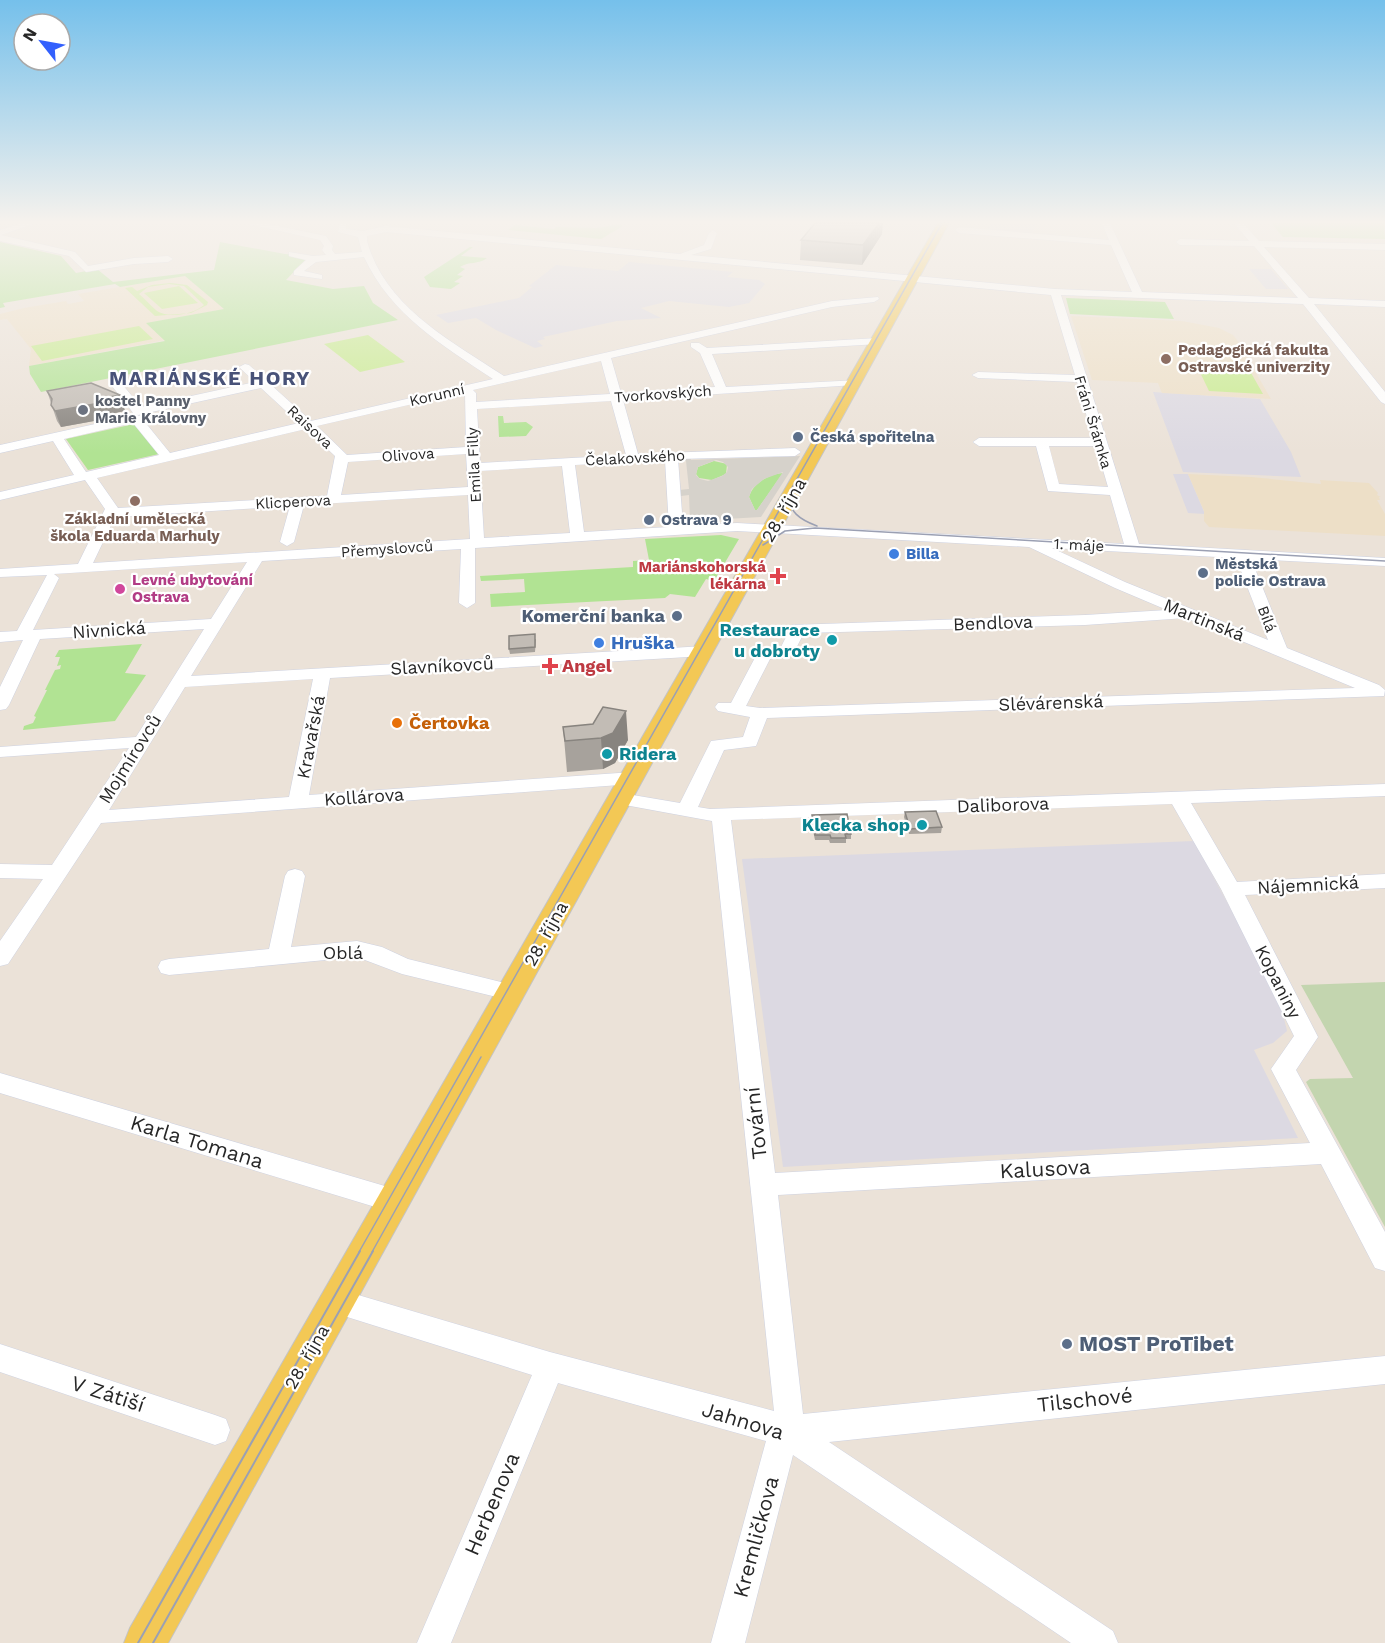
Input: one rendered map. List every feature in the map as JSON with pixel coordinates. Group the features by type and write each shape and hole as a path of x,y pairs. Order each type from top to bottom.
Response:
{"main road":[{"name":"28. října","path":"145,1643 901,300"}],"street":[{"path":"393,300 419,323 502,380"},
{"name":"Korunní","path":"0,496 502,380 606,360 683,338 832,304 868,300"},
{"name":"Fráni Šrámka","path":"1058,300 1132,548"},
{"path":"1241,300 1385,304"},
{"path":"1305,300 1385,400"},
{"path":"683,338 705,351 878,341"},
{"path":"705,351 722,390"},
{"path":"606,360 633,458"},
{"name":"Raisova","path":"245,367 309,425 342,459 333,500"},
{"path":"978,375 1080,379"},
{"name":"Tvorkovských","path":"471,406 855,382"},
{"path":"0,449 57,437 263,384"},
{"path":"118,386 168,458"},
{"name":"Emila Filly","path":"467,603 475,491 470,388"},
{"path":"57,437 112,508 83,569"},
{"path":"1041,441 1053,488 1114,491"},
{"path":"979,442 1099,442"},
{"name":"Olivova","path":"342,459 474,450"},
{"name":"Čelakovského","path":"475,466 795,452"},
{"path":"671,456 676,531"},
{"path":"568,462 578,537"},
{"name":"Klicperova","path":"110,513 475,491"},
{"path":"287,542 298,502"},
{"name":"Přemyslovců","path":"0,573 737,526 774,527"},
{"name":"1. máje","path":"774,527 1385,562"},
{"name":"Martinská","path":"1025,542 1187,613 1382,693"},
{"name":"Bílá","path":"1242,554 1280,651"},
{"name":"Mojmírovců","path":"0,958 94,817 257,557"},
{"path":"0,705 51,578"},
{"name":"Bendlova","path":"730,708 764,655 787,651 798,628 1085,620 1187,613"},
{"name":"Nivnická","path":"0,637 217,623"},
{"name":"Slavníkovců","path":"179,682 705,651"},
{"name":"Kravařská","path":"298,802 323,673"},
{"name":"Slévárenská","path":"730,708 760,713 1382,693"},
{"path":"686,810 717,745 750,742 760,713"},
{"path":"0,752 140,741"},
{"name":"Kollárova","path":"94,817 557,782 627,788"},
{"name":"Daliborova","path":"627,788 686,810 710,815 1385,790"},
{"name":"Kopaniny","path":"1179,799 1231,889 1306,1037 1283,1069 1385,1259"},
{"name":"Tovární","path":"721,815 789,1411 785,1431"},
{"path":"0,871 56,872"},
{"path":"278,957 295,876"},
{"name":"Nájemnická","path":"1231,889 1385,881"},
{"name":"Oblá","path":"169,967 362,950 402,966 513,993"},
{"name":"Karla Tomana","path":"0,1083 394,1201"},
{"name":"Kalusova","path":"763,1185 1328,1153"},
{"name":"Jahnova","path":"338,1302 550,1366 785,1431 1101,1643"},
{"name":"V Zátiší","path":"0,1358 215,1430"},
{"name":"Herbenova","path":"434,1643 550,1366"},
{"name":"Tilschové","path":"785,1431 1385,1370"},
{"name":"Kremličkova","path":"728,1643 785,1431"}],"shaded area":[{"path":"214,300 225,309 147,323 165,340 29,366 31,349 7,319 0,320 0,314 24,308 66,301 68,304 84,301"},
{"path":"511,300 752,300 749,303 729,307 669,301 641,308 661,318 617,321 543,337 545,339 537,341 543,346 535,348 476,318 448,323 436,315"},
{"name":"Pedagogická fakulta Ostravské univerzity","path":"1071,316 1182,321 1219,328 1233,335 1237,340 1271,399 1162,393 1158,383 1092,380"},
{"path":"1153,392 1260,399 1291,452 1301,477 1183,472"},
{"path":"800,456 761,517 690,521 689,495 681,496 679,490 689,489 686,461 675,461 677,458 690,457 691,460","holes":["716,460 728,467 727,472 722,476 708,481 696,475 698,467","783,472 757,510 755,510 749,497 752,489 764,479"]},
{"path":"1173,474 1188,474 1205,514 1188,513"},
{"path":"1188,474 1321,484 1320,480 1369,483 1381,497 1377,500 1385,514 1385,536 1209,527 1204,521 1204,511"},
{"path":"1194,841 1280,1001 1287,1031 1273,1043 1254,1050 1298,1138 783,1167 742,859"}],"green space":[{"path":"0,300 23,300 3,303 5,307 0,308"},
{"path":"138,300 145,300 157,311 170,315 155,316"},
{"path":"152,300 194,300 198,303 162,309"},
{"path":"198,300 205,300 208,302 207,305 191,313 186,313 194,311 204,305"},
{"path":"213,300 371,300 398,320 41,392 30,374 29,366 165,341 146,323 224,309"},
{"path":"1066,300 1165,302 1174,319 1070,314"},
{"path":"139,326 153,339 42,361 31,346"},
{"path":"368,335 405,362 360,372 324,344"},
{"path":"1195,362 1246,364 1263,394 1209,391"},
{"path":"498,416 503,416 504,423 526,422 533,427 526,436 499,437"},
{"path":"134,424 159,454 88,470 66,439"},
{"path":"714,461 727,464 726,474 712,480 699,478 696,474 698,467"},
{"path":"783,473 755,510 749,497 754,487 767,477"},
{"path":"721,535 739,539 714,581 706,579 695,597 670,594 665,598 491,607 490,594 525,592 524,579 481,581 480,576 633,567 633,561 649,560 645,539"},
{"path":"142,644 125,673 146,675 115,721 23,730 24,726 33,723 55,670 60,669 61,665 57,666 60,657 55,657 59,650"},
{"path":"1385,982 1385,1227 1306,1082 1310,1079 1353,1078 1301,985"}],"building":[{"path":"91,383 120,395 109,397 111,401 55,411 51,405 52,399 47,391"},
{"path":"535,634 535,647 509,649 509,636"},
{"path":"603,707 626,711 613,733 601,738 565,741 563,727 593,724"},
{"name":"Klecka shop","path":"936,811 942,827 910,829 905,812"},
{"path":"847,814 851,834 845,834 846,838 815,835 812,815"}],"tram line":[{"path":"359,1252 899,300"},
{"path":"790,493 791,505 796,514 817,526"},
{"path":"763,545 785,531 815,528 1385,561"},
{"path":"372,1252 481,1057"},
{"path":"138,1643 360,1251"},
{"path":"153,1643 373,1251"}],"place":[{"name":"Pedagogická fakulta Ostravské univerzity","path":"1166,359"},
{"name":"kostel Panny Marie Královny","path":"83,410"},
{"name":"Česká spořitelna","path":"798,437"},
{"name":"Základní umělecká škola Eduarda Marhuly","path":"135,501"},
{"name":"Ostrava 9","path":"649,520"},
{"name":"Billa","path":"894,554"},
{"name":"Městská policie Ostrava","path":"1203,573"},
{"name":"Mariánskohorská lékárna","path":"778,576"},
{"name":"Levné ubytování Ostrava","path":"120,589"},
{"name":"Komerční banka","path":"677,616"},
{"name":"Restaurace u dobroty","path":"832,640"},
{"name":"Hruška","path":"599,643"},
{"name":"Angel","path":"550,666"},
{"name":"Čertovka","path":"397,723"},
{"name":"Ridera","path":"607,754"},
{"name":"Klecka shop","path":"922,825"},
{"name":"MOST ProTibet","path":"1067,1344"}],"district":[{"name":"MARIÁNSKÉ HORY","path":"210,378"}]}
